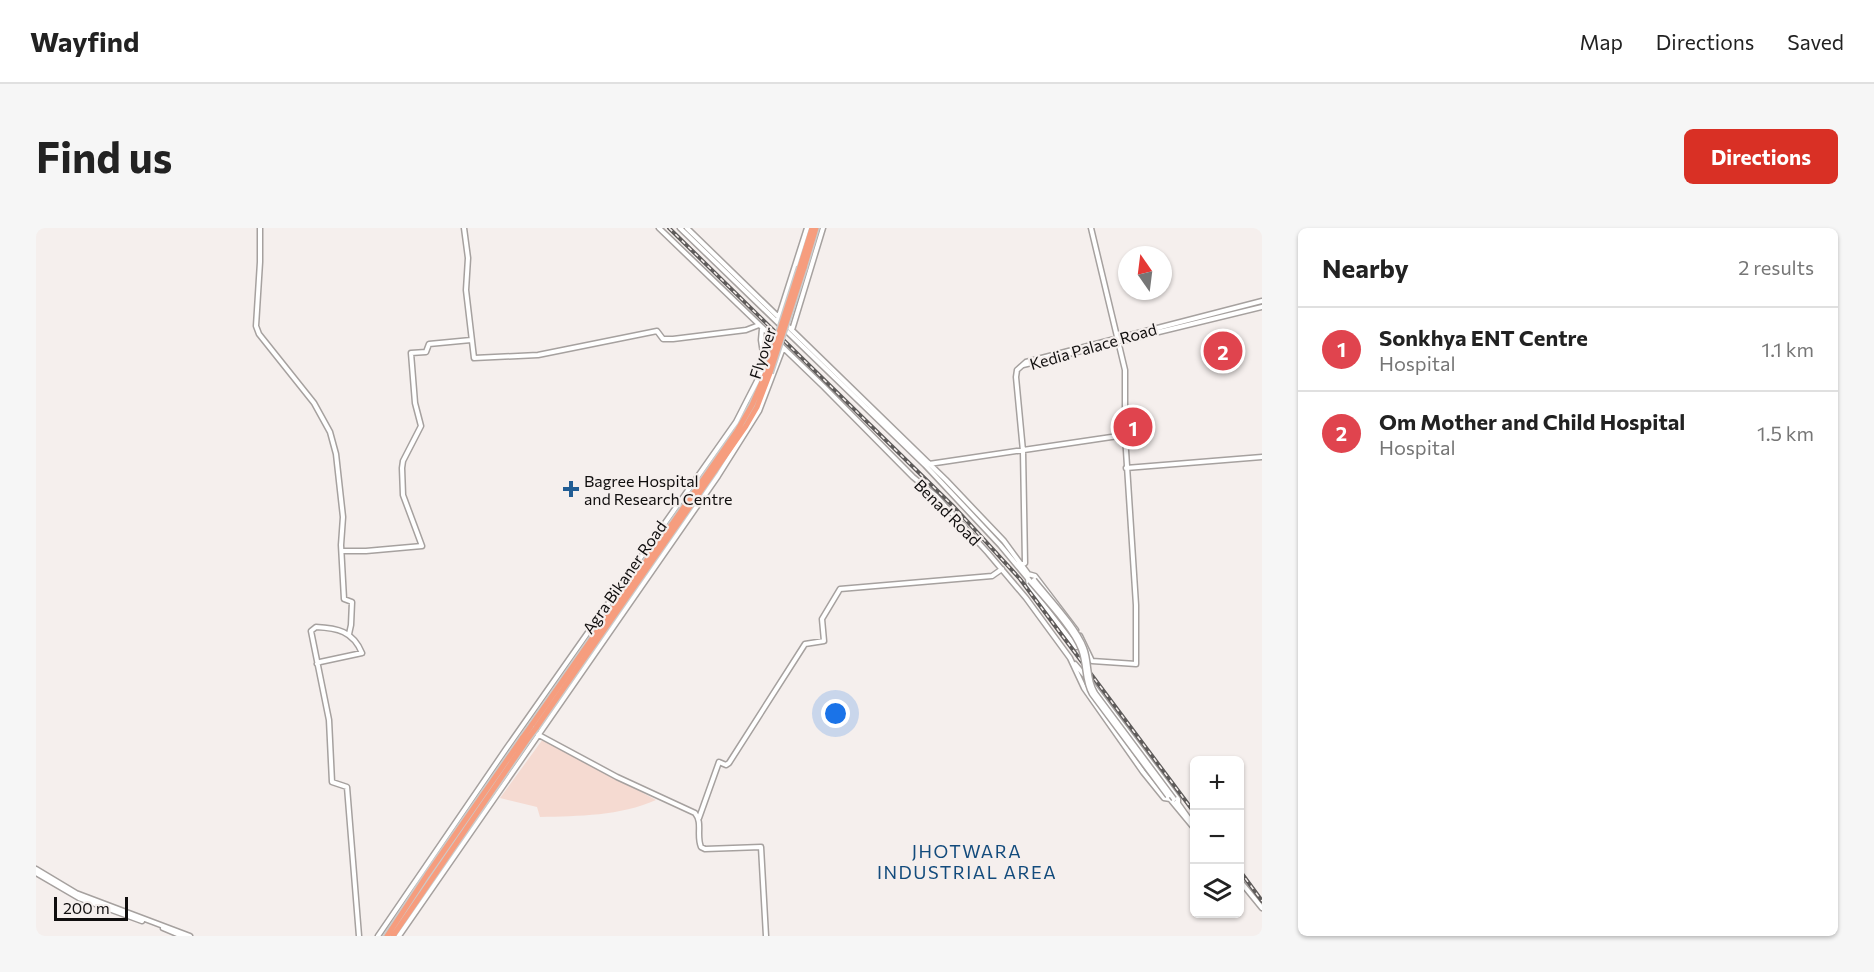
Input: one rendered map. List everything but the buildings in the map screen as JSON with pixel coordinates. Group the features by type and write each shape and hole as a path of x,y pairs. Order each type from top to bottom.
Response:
{"highway":[{"name":"Flyover","path":"525,739 733,440 764,380 814,228"},
{"path":"387,936 421,883 525,739"},
{"path":"393,936 525,739"}],"street":[{"path":"260,228 256,326 320,412 330,432 336,454 343,517 344,599 352,602 349,634"},
{"path":"464,228 468,250 466,290 474,358 538,355 657,331 663,339 674,339 761,326 761,346 765,362"},
{"name":"Benad Road","path":"659,228 913,477 936,496 1002,569 1070,658 1084,688 1110,728 1164,798 1171,798 1190,822"},
{"path":"680,228 776,322 928,464 1004,541 1030,578 1029,586 1076,647 1085,645"},
{"path":"687,228 906,443"},
{"path":"776,322 807,228"},
{"path":"790,335 823,228"},
{"path":"1030,578 1035,576 1051,596 1085,645 1092,661 1136,664 1136,605 1126,468 1125,370 1091,228"},
{"name":"Kedia Palace Road","path":"1023,451 1016,376 1017,370 1022,365 1027,366 1262,301"},
{"name":"Kedia Palace Road","path":"1119,340 1262,307"},
{"path":"378,936 736,422 765,362 772,338"},
{"path":"342,551 422,546 403,495 404,461 421,426 415,403 411,353 426,352 429,344 471,340"},
{"path":"399,936 707,492 748,428 768,390 783,348 761,346"},
{"path":"928,464 1125,435"},
{"path":"1022,565 1025,564 1023,451"},
{"path":"1126,468 1262,457"},
{"path":"928,464 1030,578 1077,641 1083,657 1087,686 1171,798 1178,803"},
{"path":"766,936 761,847 705,849 701,847 699,841 699,818 719,762 726,765 729,763 805,644 824,641 822,619 840,589 992,576 1002,569"},
{"path":"317,664 362,652 355,639 349,634 331,628 316,627 311,631 317,664 328,720 332,782 347,787 360,936"},
{"path":"1070,658 1178,798 1178,803"},
{"path":"520,729 538,734 617,777 695,813 699,818"},
{"name":"Benad Road","path":"1178,803 1190,821"},
{"path":"36,871 84,900 182,936"},
{"path":"36,871 76,893 190,936"},
{"path":"1244,887 1262,908"}],"shaded area":[{"path":"543,739 656,800 614,812 540,817 537,807 500,798"}],"railway":[{"path":"669,228 954,507 1020,579 1193,810"},
{"path":"1244,876 1262,901"}],"place":[{"name":"Om Mother and Child Hospital","path":"1223,351"},
{"name":"Sonkhya ENT Centre","path":"1133,427"},
{"name":"Bagree Hospital and Research Centre","path":"571,489"}],"district":[{"name":"JHOTWARA INDUSTRIAL AREA","path":"967,861"}]}
